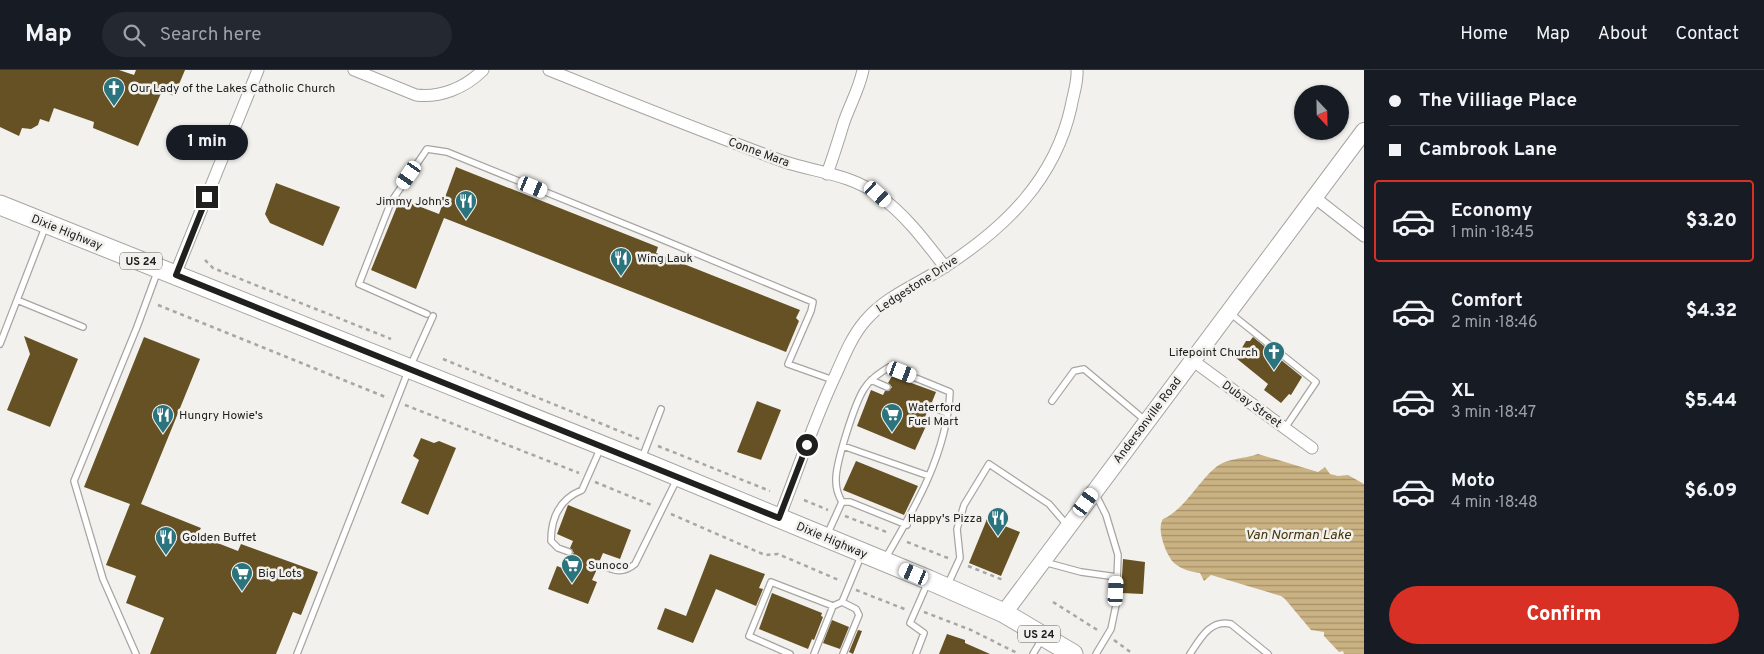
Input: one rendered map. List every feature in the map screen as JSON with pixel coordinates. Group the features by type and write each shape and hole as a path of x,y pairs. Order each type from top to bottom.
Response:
{"main road":[{"name":"Dixie Highway","path":"0,205 602,445 884,561 1004,613 1073,654"}],"street":[{"path":"167,271 258,70"},
{"path":"354,70 416,95 426,96 438,95 460,87 483,70"},
{"name":"Conne Mara","path":"549,70 784,161 850,180 878,194 923,238 945,267"},
{"path":"827,174 839,143 843,125 856,98 863,70"},
{"name":"Ledgestone Drive","path":"779,518 833,380 854,336 879,306 945,267 983,241 1017,209 1048,169 1066,128 1077,70"},
{"name":"Andersonville Road","path":"1004,613 1364,131"},
{"path":"1314,197 1364,236"},
{"name":"Dubay Street","path":"1192,360 1312,448"}],"lane":[{"path":"297,654 430,315 359,284 391,202 427,149 446,152 813,302 812,311 788,364 833,380"},
{"path":"0,344 47,223"},
{"path":"136,654 103,579 74,480 137,327 167,271"},
{"path":"17,300 83,327"},
{"path":"1228,311 1316,382 1285,428"},
{"path":"842,502 836,491 835,478 843,446 863,390 871,380 890,366 950,392 944,431 929,476 907,525 884,561"},
{"path":"1052,401 1074,371 1084,369 1146,421"},
{"path":"871,380 886,387"},
{"path":"930,406 947,413"},
{"path":"641,461 661,409"},
{"path":"568,552 558,548 551,541 551,530 562,502 570,495 582,490 602,445"},
{"path":"843,446 929,476"},
{"path":"916,654 924,633 910,623 915,611 960,558 957,529 964,505 989,464 1049,504 1068,527"},
{"path":"598,564 618,572 628,570 636,564 678,476"},
{"path":"1094,492 1106,515 1118,555 1116,605 1111,629 1096,654"},
{"path":"842,502 850,502 907,525"},
{"path":"826,538 842,502"},
{"path":"814,654 833,606 842,602 863,553"},
{"path":"1042,562 1080,572 1117,577"},
{"path":"790,654 749,636 771,582 833,606"},
{"path":"842,602 856,610 859,615 843,654"},
{"path":"1190,654 1203,634 1211,627 1226,623 1231,624 1268,654"},
{"path":"1033,654 1043,636"}],"path":[{"path":"205,260 214,268 391,339"},
{"path":"158,305 396,402 573,470 765,555 778,554 835,578 861,594 901,610 929,613 963,626 1019,654"},
{"path":"443,359 770,491"},
{"path":"1053,602 1097,630"}],"water":[{"name":"Van Norman Lake","path":"1258,454 1318,472 1325,467 1330,474 1338,476 1348,475 1364,484 1364,654 1344,654 1343,651 1339,652 1324,636 1324,632 1311,630 1281,596 1211,575 1204,581 1200,573 1180,567 1174,563 1168,554 1161,535 1163,519 1171,515 1184,503 1208,474 1219,465 1230,460"}],"building":[{"name":"Our Lady of the Lakes Catholic Church","path":"0,70 119,70 134,75 136,70 185,70 174,96 162,91 138,146 93,128 94,122 54,108 49,122 40,119 38,125 31,129 22,128 19,136 0,127"},
{"path":"456,167 658,247 656,253 800,310 796,318 799,321 786,352 444,218 416,289 371,270 400,199 439,214"},
{"path":"276,183 340,207 323,246 270,223 265,214"},
{"path":"24,336 78,359 50,427 7,410 30,354"},
{"path":"144,337 200,359 141,504 201,528 197,535 238,551 241,544 318,572 301,615 293,612 276,654 150,654 164,618 126,603 136,576 106,565 130,504 84,487"},
{"name":"Lifepoint Church","path":"1253,337 1302,377 1291,395 1289,394 1281,403 1264,390 1268,384 1236,358 1246,341 1250,341"},
{"path":"892,376 936,392 932,402 926,405 928,410 922,424 926,426 915,450 857,426 871,390 883,395 885,391 889,391 892,387 888,383"},
{"path":"757,401 781,410 761,460 737,452"},
{"path":"421,438 434,443 439,441 456,448 428,515 401,503 419,460 413,456"},
{"path":"856,461 918,486 904,515 843,490"},
{"path":"568,505 631,530 620,559 603,553 600,560 594,562 597,569 592,580 597,582 588,604 548,589 557,566 562,568 567,556 574,553 570,548 573,541 557,534"},
{"path":"987,519 1020,532 1001,576 969,563"},
{"path":"710,554 765,574 759,588 763,589 756,606 716,589 693,643 657,629 665,608 686,616"},
{"path":"1123,559 1145,562 1143,594 1121,593"},
{"path":"772,593 822,613 821,616 823,617 814,640 812,639 808,649 759,629"},
{"path":"832,620 849,627 840,649 823,643"},
{"path":"858,630 862,631 853,654 849,652"},
{"path":"947,634 965,640 965,643 990,654 939,654"}],"place":[{"name":"Our Lady of the Lakes Catholic Church","path":"114,107"},
{"name":"Jimmy John's","path":"466,220"},
{"name":"Wing Lauk","path":"621,277"},
{"name":"Lifepoint Church","path":"1274,371"},
{"name":"Waterford Fuel Mart","path":"892,433"},
{"name":"Hungry Howie's","path":"163,434"},
{"name":"Happy's Pizza","path":"998,537"},
{"name":"Golden Buffet","path":"166,556"},
{"name":"Sunoco","path":"572,584"},
{"name":"Big Lots","path":"242,592"}],"route":[{"path":"207,197 176,275 779,518 807,445"}]}
